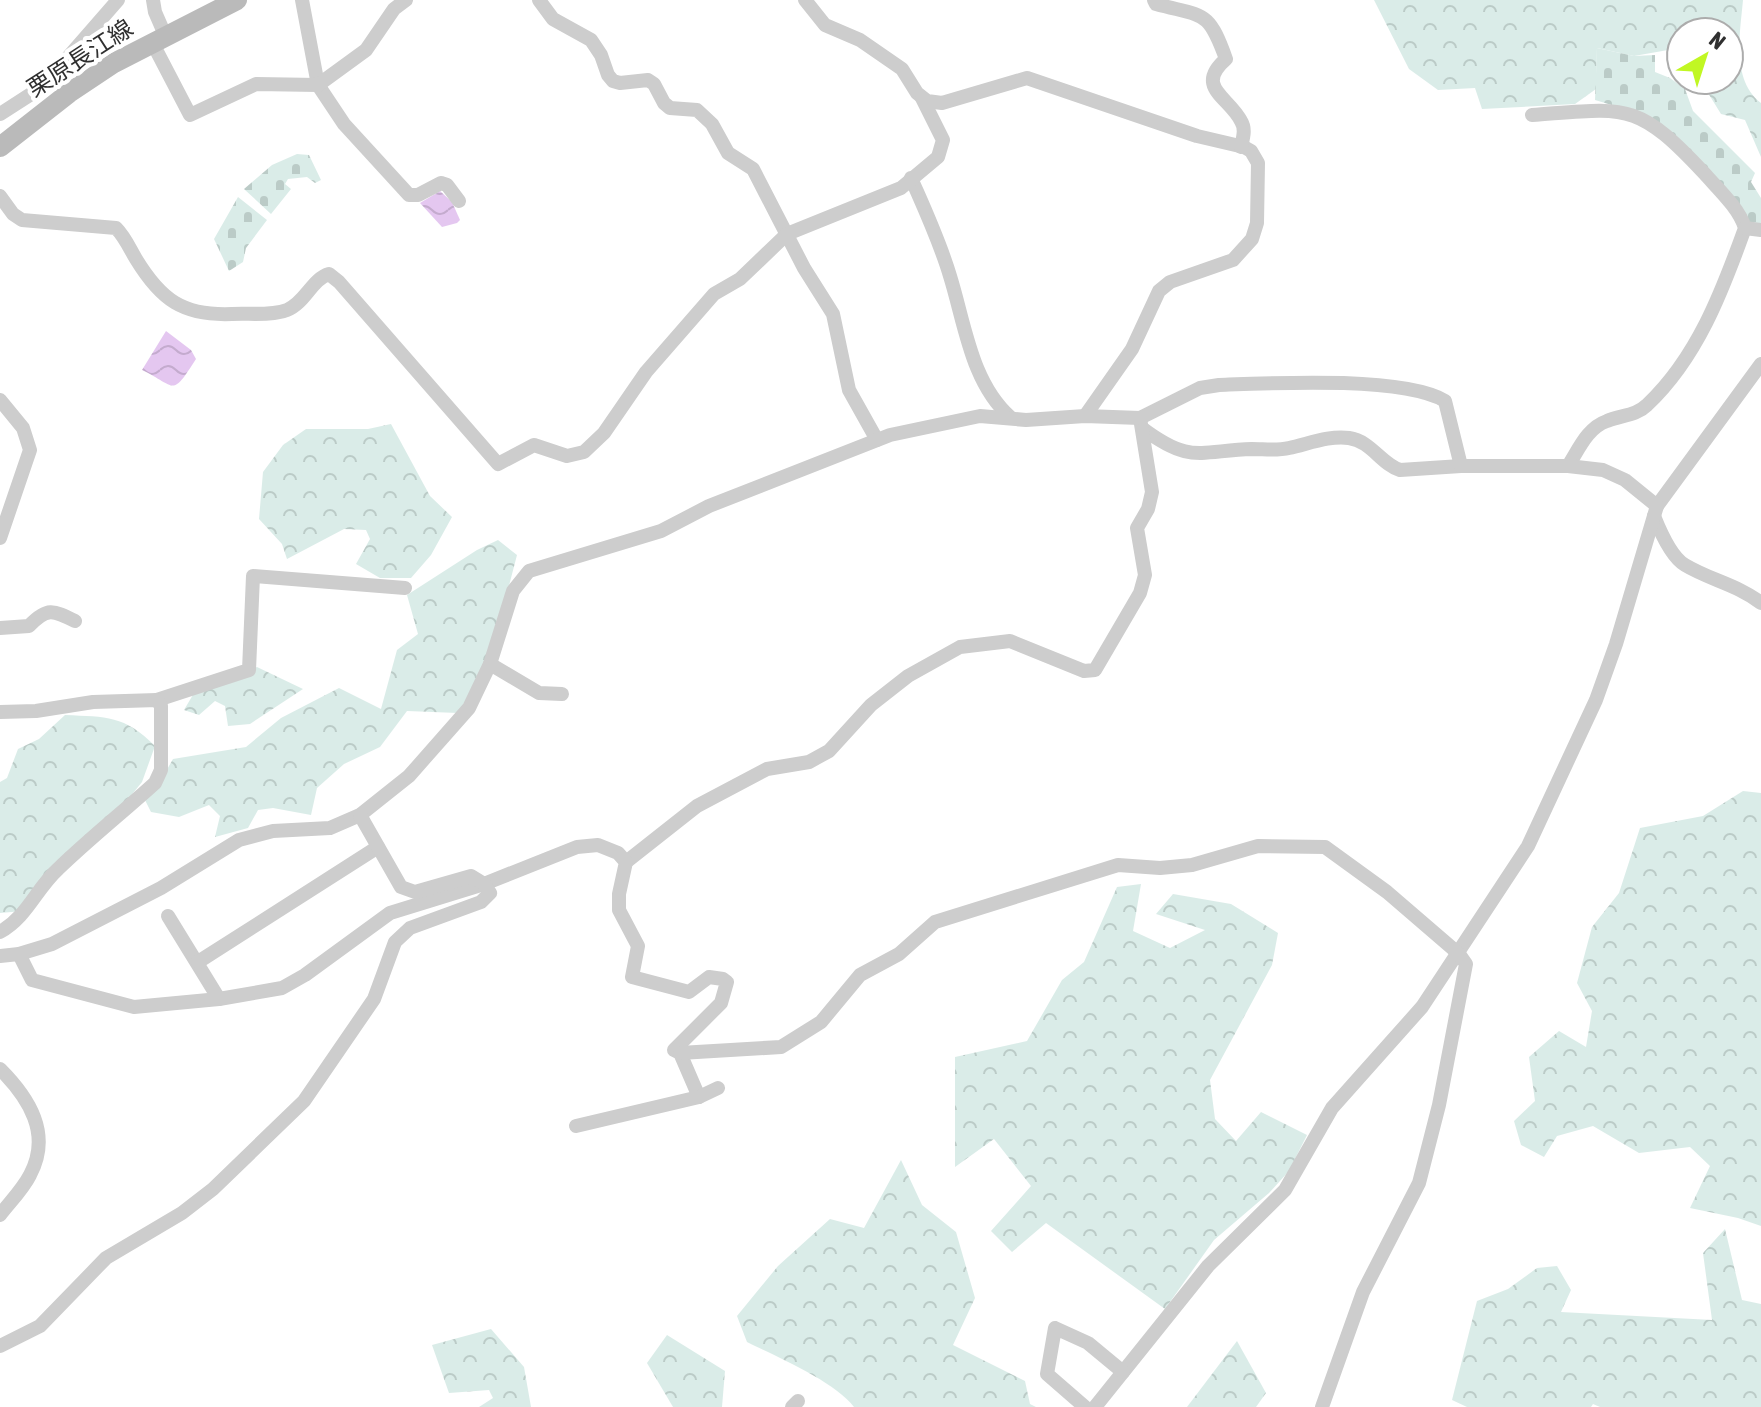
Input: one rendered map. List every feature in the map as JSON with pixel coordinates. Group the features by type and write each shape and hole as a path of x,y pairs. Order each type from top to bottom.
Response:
{"main road":[{"name":"栗原長江線","path":"0,147 69,93 114,63 237,0"}],"street":[{"path":"0,114 42,87 118,0"},
{"path":"153,0 158,39 190,115 256,84 318,85 366,50 395,7 406,0"},
{"path":"302,0 318,85 358,142 409,195 418,195 441,183 447,185 459,201"},
{"path":"539,0 553,19 591,40 613,81 648,80 670,108 692,108 706,116 728,153 753,169 804,268 833,314 849,390 877,440"},
{"path":"0,196 13,214 22,220 116,228 157,290 175,304 196,313 217,315 282,311 301,300 319,279 329,274 498,464 534,445 572,457 595,444 646,372 714,294 740,279 787,234 893,192 938,157 942,146 940,133 902,69 860,40 825,25 805,0"},
{"path":"1154,0 1156,4 1203,16 1213,26 1226,59 1215,71 1212,81 1218,95 1242,122 1244,133 1241,147"},
{"path":"922,98 942,103 1027,78 1197,136 1241,147 1251,151 1258,163 1257,223 1252,239 1233,260 1170,282 1159,291 1132,349 1085,416"},
{"path":"1532,115 1605,110 1635,115 1650,122 1715,185 1745,228 1726,282 1692,350 1646,407 1590,430 1568,466"},
{"path":"911,178 939,242 971,353 991,396 1010,417"},
{"path":"1745,228 1761,230"},
{"path":"1095,1407 1208,1266 1285,1190 1332,1108 1422,1007 1528,846 1596,700 1656,511 1761,364"},
{"path":"1141,423 1200,388 1219,385 1347,384 1406,388 1445,401 1461,466"},
{"path":"0,400 23,428 30,450 0,538"},
{"path":"0,956 52,944 147,895 239,840 273,831 330,828 360,815 428,758 469,708 490,664 513,591 529,571 661,531 709,506 877,440 980,416 1049,420 1085,416 1141,423 1175,448 1192,455 1254,449 1281,450 1345,437 1361,442 1392,468 1409,472 1461,466 1590,468 1619,476 1656,511 1660,532 1683,564 1744,590 1761,603"},
{"path":"1141,423 1152,492 1148,509 1137,528 1145,575 1140,593 1095,670 1084,671 1010,641 960,647 908,676 871,705 829,751 809,762 767,769 697,806 626,862 619,910 638,946 632,977 689,992 709,977 727,982 721,1003 674,1050 680,1053 781,1047 821,1022 860,975 899,954 935,922 1118,865 1160,868 1192,865 1258,846 1325,847 1387,892 1459,954 1466,964 1439,1105 1419,1183 1363,1292 1322,1407"},
{"path":"0,712 36,711 93,702 157,700 249,670 253,576 405,588"},
{"path":"0,628 23,628 41,614 56,611 75,621"},
{"path":"490,664 539,693 562,694"},
{"path":"0,932 23,916 42,885 58,868 160,777 161,706 157,700"},
{"path":"0,1346 40,1326 106,1258 182,1213 213,1189 304,1101 374,999 395,942 410,928 481,902 490,893 484,884 471,876 415,892 401,887 360,815"},
{"path":"19,954 32,980 134,1007 219,999 282,988 305,975 390,913 484,884 577,847 598,845 618,853 626,862"},
{"path":"198,962 378,847"},
{"path":"168,916 219,999"},
{"path":"680,1053 699,1097"},
{"path":"0,1069 22,1091 28,1103 34,1116 39,1148 30,1174 0,1215"},
{"path":"576,1126 699,1097 718,1088"},
{"path":"1085,1407 1047,1374 1055,1328 1088,1343 1123,1372"}],"green space":[{"path":"1374,0 1743,0 1741,16 1665,16 1665,51 1634,56 1597,48 1596,89 1575,104 1482,109 1475,88 1438,90 1409,69"},
{"path":"1597,48 1634,56 1655,55 1655,72 1665,76 1665,96 1688,96 1693,111 1755,173 1751,182 1761,198 1761,228 1749,226 1726,195 1628,110 1595,100"},
{"path":"1745,82 1761,103 1761,157 1745,120 1721,114 1710,96 1745,96"},
{"path":"297,154 309,155 321,180 315,183 307,177 288,179 285,184 291,189 271,214 244,189 272,165"},
{"path":"238,197 267,220 246,248 243,262 229,271 214,239"},
{"path":"391,424 430,496 452,517 431,555 411,578 380,578 356,564 370,539 366,530 344,529 287,559 282,544 259,519 263,472 283,445 306,429 368,429"},
{"path":"498,540 517,555 482,674 458,713 407,711 380,747 344,764 317,788 311,815 273,808 258,810 248,828 215,837 220,816 209,805 179,817 151,812 144,798 173,759 246,747 281,718 339,688 381,709 397,650 418,634 407,595"},
{"path":"257,667 303,689 250,724 228,726 225,706 215,701 199,715 184,710 194,693"},
{"path":"65,715 92,716 124,723 155,746 142,782 100,834 23,911 0,913 0,782 7,778 18,749 39,739"},
{"path":"1743,791 1761,793 1761,1226 1690,1208 1710,1166 1690,1147 1639,1153 1593,1126 1557,1136 1544,1157 1521,1145 1514,1121 1535,1101 1529,1057 1559,1031 1586,1047 1592,1011 1577,983 1592,927 1619,893 1640,828 1703,816"},
{"path":"1141,884 1133,931 1170,948 1205,930 1156,914 1173,894 1231,904 1278,933 1272,965 1210,1080 1215,1119 1236,1141 1261,1112 1307,1135 1289,1171 1269,1193 1214,1240 1165,1309 1046,1223 1012,1252 991,1231 1031,1186 994,1139 955,1167 955,1057 1027,1041 1062,980 1084,962 1117,887"},
{"path":"901,1160 922,1205 956,1232 975,1298 953,1345 1025,1381 1030,1404 1036,1407 854,1407 819,1379 747,1342 737,1316 778,1266 830,1219 864,1228"},
{"path":"1725,1229 1742,1300 1761,1304 1761,1407 1600,1407 1593,1404 1591,1407 1467,1407 1452,1400 1477,1301 1508,1289 1537,1268 1557,1266 1571,1290 1561,1312 1712,1320 1703,1253"},
{"path":"491,1329 524,1367 531,1407 479,1407 493,1398 489,1390 449,1393 432,1345"},
{"path":"667,1335 725,1371 722,1407 673,1407 647,1363"},
{"path":"1237,1341 1266,1393 1256,1407 1187,1407"}],"water":[{"path":"440,191 452,202 460,220 457,223 442,227 420,203"},
{"path":"166,331 191,350 196,359 182,380 173,386 142,370"}]}
